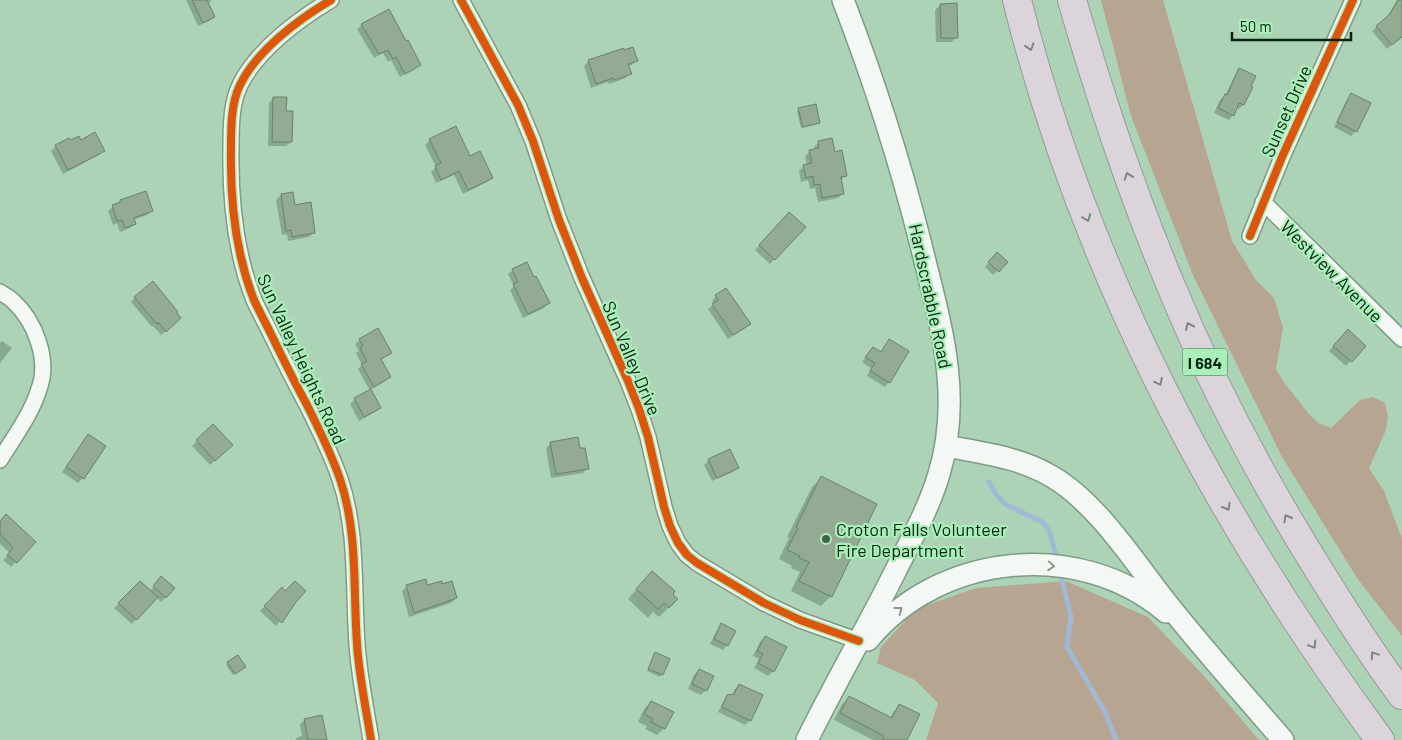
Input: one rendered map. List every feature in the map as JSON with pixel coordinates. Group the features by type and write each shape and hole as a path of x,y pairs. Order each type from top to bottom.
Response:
{"highway":[{"name":"I 684","path":"1017,0 1044,94 1081,201 1125,310 1175,415 1261,564 1324,661 1380,740"},
{"name":"I 684","path":"1072,0 1096,82 1132,186 1172,287 1218,390 1244,441 1299,539 1358,632 1402,695"}],"main road":[{"name":"Hardscrabble Road","path":"842,671 916,531 938,475 946,446 950,388 941,325 914,219 890,133 860,43 843,0"},
{"path":"946,446 1034,466 1070,488 1107,526 1170,608 1283,740"},
{"path":"807,740 842,671 870,637 892,615 914,598 939,585 986,569 1034,564 1057,566 1079,569 1123,584 1144,596 1178,622 1222,668"}],"street":[{"name":"Sun Valley Heights Road","path":"331,0 299,22 267,48 251,67 240,86 234,106 231,132 232,196 244,268 254,300 326,443 340,479 348,510 353,546 360,680 371,740"},
{"name":"Sun Valley Drive","path":"461,0 518,105 533,141 559,220 639,409 648,437 664,508 678,543 697,564 764,603 800,620 859,641"},
{"name":"Sunset Drive","path":"1250,236 1303,110 1353,0"},
{"name":"Westview Avenue","path":"1263,202 1402,340"},
{"path":"0,292 13,301 35,331 40,350 42,370 40,387 32,406 0,460"}],"shaded area":[{"path":"1101,0 1163,0 1232,241 1256,280 1274,298 1283,328 1276,369 1283,381 1318,423 1331,428 1360,400 1373,397 1385,403 1388,417 1386,430 1369,468 1384,491 1402,537 1402,636 1357,578 1281,455 1193,275 1131,116"},
{"path":"1066,581 1148,617 1205,677 1259,740 926,740 938,703 915,680 877,663 881,647 916,609 976,588"}],"building":[{"path":"192,0 207,0 215,17 203,23"},
{"path":"1398,0 1402,0 1402,37 1392,45 1376,26 1390,14"},
{"path":"957,3 958,38 941,38 940,4"},
{"path":"389,9 421,65 405,74 396,57 393,59 388,50 379,54 361,24"},
{"path":"633,47 638,61 628,64 632,74 596,84 588,60 624,48 624,50"},
{"path":"1239,68 1256,76 1244,105 1239,103 1234,116 1218,108 1225,94 1227,95"},
{"path":"1351,93 1371,103 1357,132 1337,122"},
{"path":"273,97 287,97 286,111 293,111 292,142 272,142"},
{"path":"816,104 820,123 803,127 798,108"},
{"path":"456,126 470,156 480,151 493,178 468,190 459,171 441,180 435,166 441,163 429,139"},
{"path":"95,132 105,151 68,170 55,145 69,138 71,140 79,136 81,140"},
{"path":"832,138 835,152 842,150 847,176 841,177 844,194 822,198 820,184 814,185 813,176 806,178 803,165 812,163 809,150 819,148 818,141"},
{"path":"146,191 153,211 134,218 136,224 125,228 122,220 117,221 112,205 120,202 120,200"},
{"path":"293,192 295,205 311,202 315,233 292,237 291,230 286,231 281,194"},
{"path":"789,212 806,227 775,260 759,245"},
{"path":"997,252 1008,262 999,272 988,262"},
{"path":"527,262 550,303 528,314 513,284 518,282 512,269"},
{"path":"153,281 181,318 166,332 134,297"},
{"path":"726,288 751,324 733,335 712,304 718,300 715,295"},
{"path":"378,328 392,353 381,359 391,377 374,387 361,364 367,361 360,348 363,346 359,339"},
{"path":"1348,329 1366,346 1352,362 1333,346"},
{"path":"889,339 909,351 890,383 870,371 875,363 865,357 873,347 881,352"},
{"path":"371,389 381,408 364,417 354,398"},
{"path":"213,424 233,445 215,461 196,440"},
{"path":"88,434 106,446 84,479 66,467"},
{"path":"578,437 580,448 585,448 589,469 556,474 550,442"},
{"path":"730,449 739,468 717,478 708,459"},
{"name":"Croton Falls Volunteer Fire Department","path":"821,476 877,504 832,597 799,581 809,562 787,550"},
{"path":"6,514 36,542 17,563 7,555 13,548 0,534 0,521"},
{"path":"652,571 675,591 673,594 678,599 669,608 664,603 658,609 636,589"},
{"path":"161,576 175,588 166,598 153,586"},
{"path":"426,579 427,585 442,581 442,584 452,581 457,598 414,613 406,585"},
{"path":"140,581 158,597 137,620 118,603"},
{"path":"295,581 306,591 282,623 264,606 282,587 285,591"},
{"path":"721,623 736,631 728,646 714,639"},
{"path":"765,636 787,647 774,672 758,663 763,654 757,651"},
{"path":"655,652 670,659 663,675 648,669"},
{"path":"238,655 246,667 235,674 227,662"},
{"path":"699,669 714,676 707,691 692,684"},
{"path":"739,684 763,695 751,721 722,707 727,695 734,694"},
{"path":"849,696 892,718 899,704 920,714 907,740 882,740 884,736 840,713"},
{"path":"651,701 674,712 665,729 651,722 653,719 644,714"},
{"path":"322,715 327,740 308,740 304,719"}],"waterway":[{"path":"989,482 1005,504 1044,523 1050,533 1056,556"},
{"path":"1061,576 1071,617 1067,647 1106,714 1116,740"}],"cycle path":[{"path":"331,0 280,36 247,72 240,85 232,116 231,167 233,206 242,263 254,300 325,441 346,499 354,560 358,656 371,740"},
{"path":"461,0 518,105 533,141 559,220 639,409 648,437 664,507 678,543 687,555 697,563 764,603 800,620 859,641"},
{"path":"1250,236 1282,157 1353,0"}],"place":[{"name":"Croton Falls Volunteer Fire Department","path":"826,539"}]}
